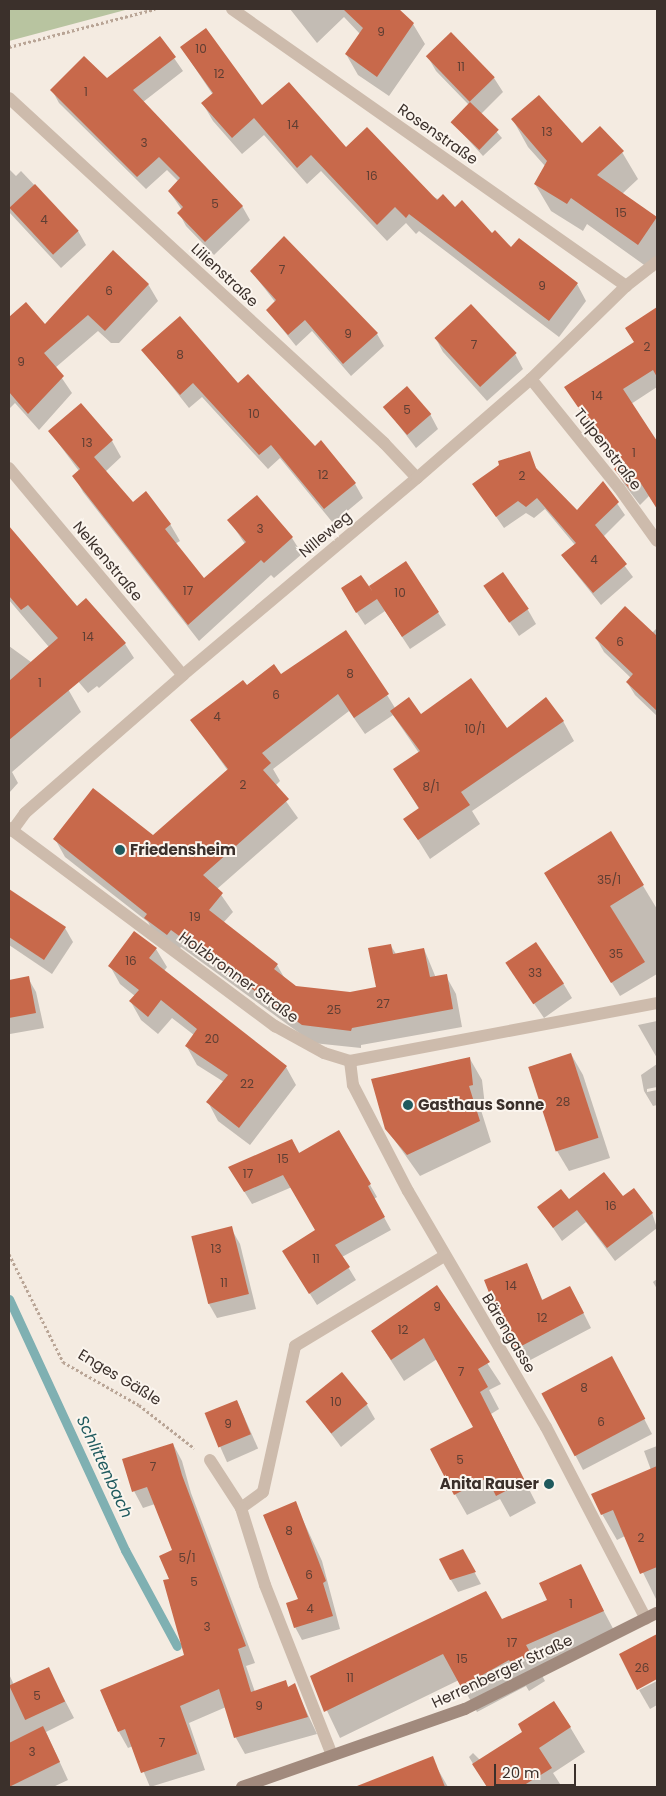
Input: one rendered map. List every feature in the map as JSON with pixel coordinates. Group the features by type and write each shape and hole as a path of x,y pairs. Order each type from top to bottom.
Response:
{"street":[{"name":"Rosenstraße","path":"232,9 626,286"},
{"name":"Lilienstraße","path":"9,98 384,443 417,478"},
{"name":"Nilleweg","path":"11,829 25,813 183,674 417,478 531,378 626,286 657,262"},
{"name":"Tulpenstraße","path":"531,378 619,488 657,541"},
{"name":"Nelkenstraße","path":"9,468 183,674"},
{"name":"Holzbronner Straße","path":"11,829 275,1026 324,1052 350,1061 657,1004"},
{"name":"Bärengasse","path":"350,1061 353,1085 444,1256 546,1427 646,1619"},
{"path":"241,1508 263,1492 295,1346 444,1256"},
{"path":"210,1460 241,1508 265,1585 332,1755"},
{"name":"Herrenberger Straße","path":"242,1787 465,1709 657,1613"}],"path":[{"path":"9,47 155,9"},
{"name":"Enges Gäßle","path":"9,1254 63,1362 139,1405 210,1460"}],"green space":[{"path":"9,9 129,9 9,41"}],"building":[{"path":"343,9 399,9 414,23 377,77 345,54 363,28"},
{"path":"206,28 262,105 289,82 346,147 367,127 437,200 443,194 455,207 462,200 492,233 495,230 511,247 519,238 578,283 549,321 409,214 406,218 395,207 377,225 311,155 297,168 254,118 232,138 201,103 213,93 180,47"},
{"path":"451,32 495,77 470,102 426,56"},
{"path":"160,36 176,57 133,90 243,206 205,242 177,213 183,207 168,191 180,178 159,157 137,177 50,90 84,56 107,78"},
{"path":"539,95 582,143 600,126 624,151 597,175 657,217 638,245 571,198 567,204 534,184 547,161 511,119"},
{"path":"470,102 499,130 479,150 451,122"},
{"path":"35,184 79,231 53,255 9,208"},
{"path":"284,236 378,333 343,364 305,320 288,335 266,310 276,300 250,271"},
{"path":"113,250 149,284 105,331 88,315 44,353 64,376 28,414 9,392 9,317 26,302 45,324"},
{"path":"471,304 517,353 480,387 434,338"},
{"path":"657,307 657,377 653,370 623,389 657,441 657,509 640,482 631,491 614,469 618,465 564,387 634,342 625,328"},
{"path":"180,316 238,383 248,374 315,446 321,440 356,483 324,509 271,445 259,455 193,383 180,395 141,350"},
{"path":"407,386 431,414 407,435 383,407"},
{"path":"81,403 113,440 94,457 133,502 146,491 171,524 165,529 204,578 246,542 227,520 257,495 293,537 264,563 261,560 188,625 72,476 80,469 48,431"},
{"path":"530,451 536,468 577,510 603,481 619,502 595,525 627,564 593,593 561,555 576,543 537,498 526,507 518,501 496,517 472,484 499,465 498,461"},
{"path":"9,526 77,606 86,598 126,643 9,740 9,681 58,638 28,605 21,610 9,596"},
{"path":"406,561 439,612 402,637 377,599 356,613 341,588 361,575 373,592 369,586"},
{"path":"503,572 529,609 509,623 483,586"},
{"path":"625,606 657,636 657,711 626,682 633,674 595,638"},
{"path":"346,630 389,694 354,718 338,694 262,753 271,763 263,770 289,799 203,875 223,893 209,910 278,964 274,969 296,986 350,992 376,987 368,948 391,944 393,954 424,948 430,977 447,974 453,1009 352,1028 351,1031 302,1025 171,930 167,935 144,918 147,914 53,839 93,788 153,835 228,769 190,720 243,680 247,685 274,664 281,674"},
{"path":"471,678 507,728 546,697 564,721 461,792 470,805 418,840 403,819 419,808 393,769 420,751 390,711 409,697 421,714"},
{"path":"611,831 644,885 610,906 645,962 611,983 544,873"},
{"path":"9,889 66,927 44,960 9,937"},
{"path":"134,931 157,948 149,958 287,1066 239,1128 206,1102 228,1075 185,1046 197,1029 161,1000 148,1017 129,1001 139,990 108,966"},
{"path":"536,942 564,983 533,1004 505,963"},
{"path":"29,976 36,1013 9,1018 9,980"},
{"path":"571,1053 599,1138 556,1152 528,1067"},
{"path":"470,1057 473,1085 469,1086 480,1121 407,1155 385,1129 371,1079"},
{"path":"339,1130 371,1184 368,1186 385,1217 335,1245 350,1267 309,1294 282,1251 315,1230 283,1175 244,1192 228,1167 292,1139 299,1153"},
{"path":"604,1172 623,1196 634,1188 653,1213 607,1248 577,1210 553,1228 537,1207 561,1189 569,1199"},
{"path":"232,1226 249,1294 208,1304 191,1236"},
{"path":"527,1263 542,1300 570,1286 584,1313 512,1351 484,1280"},
{"path":"437,1285 490,1362 478,1369 488,1387 480,1392 525,1481 496,1496 487,1478 454,1495 430,1449 473,1427 424,1338 391,1360 371,1331"},
{"path":"612,1356 645,1419 575,1456 541,1394"},
{"path":"342,1372 368,1404 331,1433 305,1402"},
{"path":"237,1400 251,1434 218,1447 205,1413"},
{"path":"173,1443 182,1475 246,1646 238,1649 251,1692 286,1680 288,1687 295,1683 308,1717 234,1738 219,1689 180,1706 197,1754 141,1773 125,1729 118,1732 100,1690 184,1655 163,1580 169,1579 159,1556 172,1550 147,1487 132,1492 122,1459"},
{"path":"657,1466 657,1567 640,1574 613,1510 601,1515 591,1494"},
{"path":"296,1501 326,1581 323,1583 333,1616 294,1628 286,1603 298,1599 263,1515"},
{"path":"463,1549 476,1572 450,1580 439,1559"},
{"path":"581,1564 604,1611 526,1645 531,1654 512,1665 509,1660 461,1687 443,1654 324,1712 310,1676 486,1591 502,1619 547,1600 539,1583"},
{"path":"657,1634 657,1679 637,1690 619,1654"},
{"path":"49,1667 65,1701 25,1720 9,1686"},
{"path":"554,1701 571,1727 539,1748 552,1768 521,1787 487,1787 472,1764 522,1732 518,1724"},
{"path":"43,1726 60,1762 9,1787 9,1743"},
{"path":"433,1756 445,1787 357,1786"}],"waterway":[{"name":"Schlittenbach","path":"9,1299 125,1550 177,1646"}],"place":[{"name":"Friedensheim","path":"120,850"},
{"name":"Gasthaus Sonne","path":"408,1105"},
{"name":"Anita Rauser","path":"549,1484"}]}
